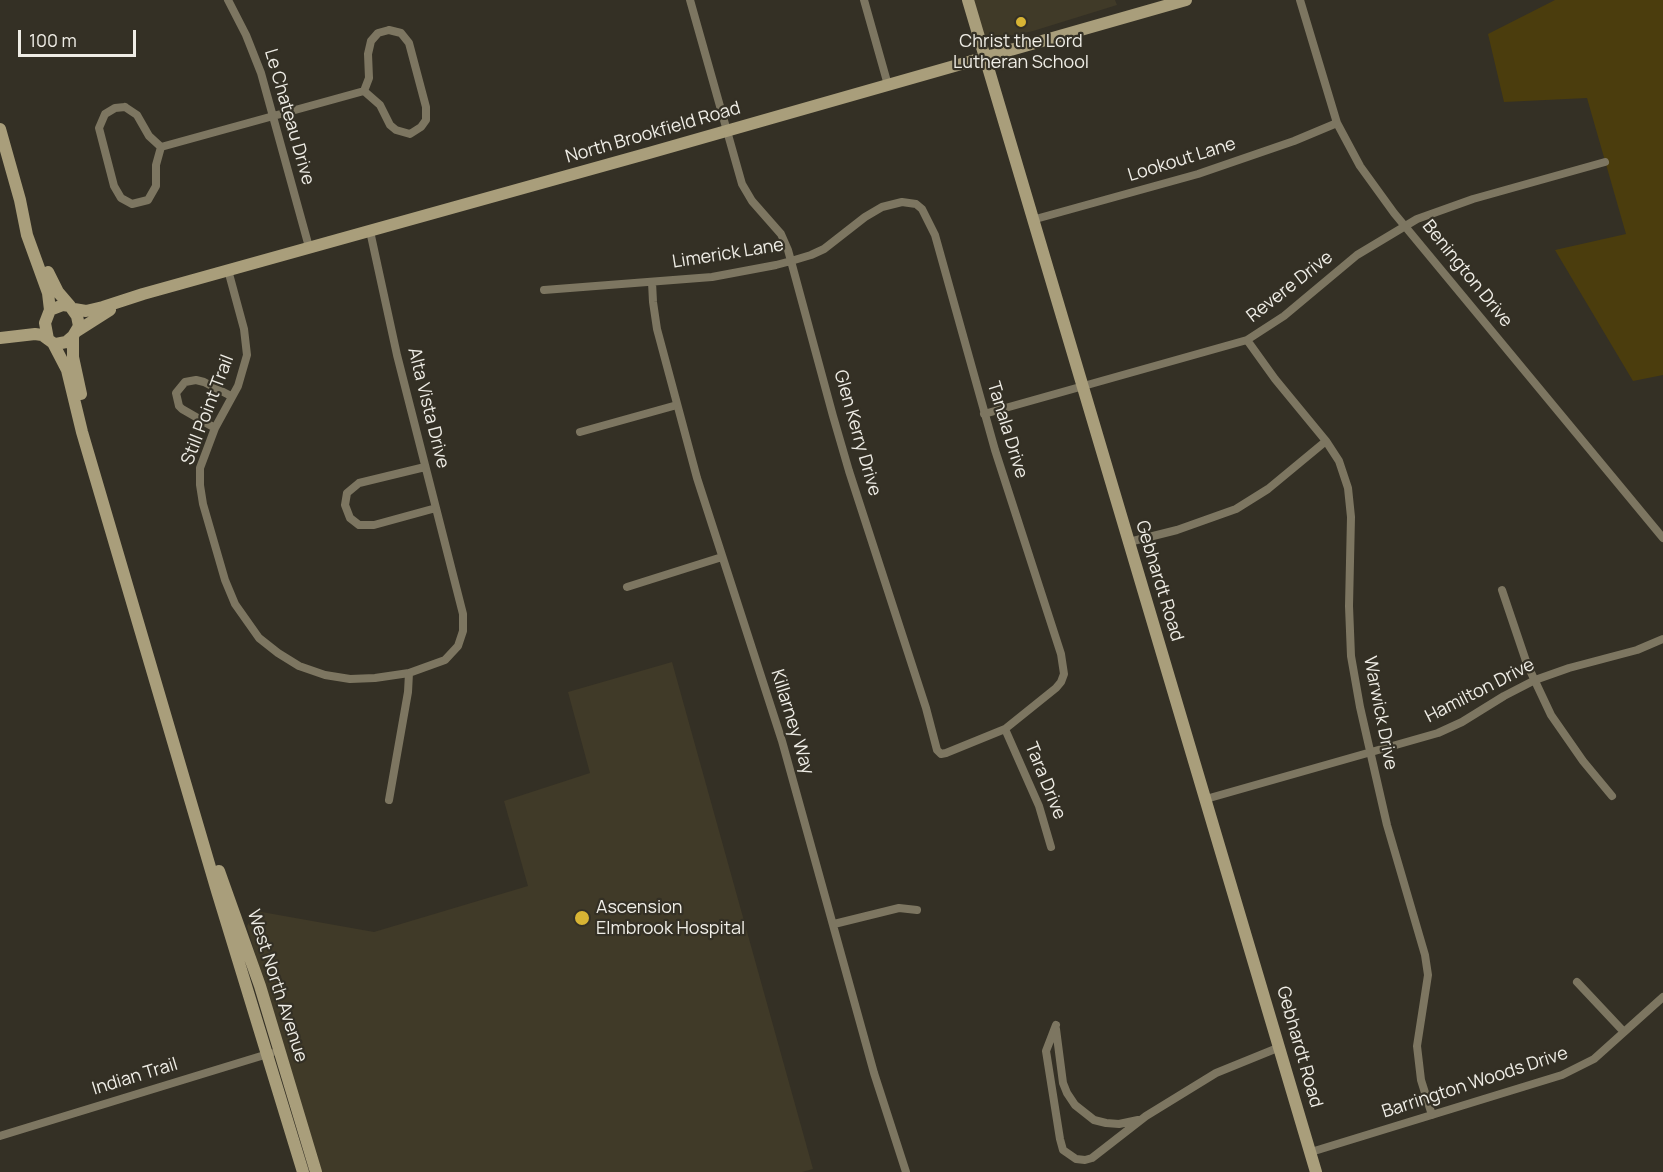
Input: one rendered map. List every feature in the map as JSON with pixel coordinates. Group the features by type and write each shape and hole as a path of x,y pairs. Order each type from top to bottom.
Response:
{"street":[{"name":"Le Chateau Drive","path":"228,0 246,35 261,73 309,248"},
{"name":"Glen Kerry Drive","path":"690,0 742,184 752,201 781,234 791,261 849,471 926,708 937,750 940,754 1005,729"},
{"path":"864,0 888,85"},
{"name":"Gebhardt Road","path":"968,0 1316,1172"},
{"name":"North Brookfield Road","path":"72,308 89,310 129,299 1186,0"},
{"name":"Benington Drive","path":"1300,0 1338,123 1360,166 1405,225 1663,538"},
{"path":"383,31 396,31 409,43 426,107 426,120 421,127 410,134 396,130 390,125 380,105 364,91 369,78 370,41 383,31"},
{"path":"161,147 364,91"},
{"path":"125,107 132,110 149,136 161,147 156,165 156,186 148,200 132,204 121,198 114,186 100,136 99,128 105,114 115,108 125,107"},
{"name":"Lookout Lane","path":"1032,220 1198,174 1338,123"},
{"path":"0,129 20,200 27,235 48,293 49,313 45,329 50,341"},
{"name":"Revere Drive","path":"984,414 1247,340 1284,315 1357,255 1405,225 1473,199 1605,162"},
{"path":"0,337 35,334 50,341 66,342 75,334 79,322 49,276 20,200"},
{"name":"Limerick Lane","path":"544,290 712,277 791,261 811,255 834,243 872,212 902,201"},
{"name":"Tanala Drive","path":"902,201 916,204 930,222 984,414 1061,654 1064,674 1061,682 1005,729"},
{"name":"Alta Vista Drive","path":"370,231 457,593"},
{"name":"Still Point Trail","path":"228,270 247,348 243,374 215,428 200,468 200,485 203,504 225,580 235,604 247,623 278,653 299,666 324,675 350,679 375,678 409,673 445,660 458,646 463,632 457,593"},
{"name":"Killarney Way","path":"652,282 657,329 677,405 722,557 782,741 874,1073 906,1172"},
{"name":"North Brookfield Road","path":"75,334 87,323 129,299"},
{"path":"0,337 28,327 63,305 72,308"},
{"name":"West North Avenue","path":"75,334 73,357 82,397 90,454"},
{"name":"Warwick Drive","path":"1247,340 1326,441 1344,472 1351,503 1349,606 1351,656 1387,825 1425,955 1428,975 1418,1046 1418,1063 1432,1115"},
{"name":"West North Avenue","path":"50,341 67,370 80,425 303,1172"},
{"path":"215,428 182,410 178,405 176,393 185,382 196,380 231,396"},
{"path":"580,432 677,405"},
{"path":"1129,542 1205,521 1236,509 1268,489 1326,441"},
{"path":"425,467 359,483 347,493 345,506 350,518 359,525 374,525 436,508"},
{"path":"627,587 722,557"},
{"path":"1502,590 1535,681 1551,715 1565,737 1612,796"},
{"name":"Hamilton Drive","path":"1206,799 1438,733 1535,681 1569,668 1637,650 1663,639"},
{"path":"389,800 408,692 409,673"},
{"name":"Tara Drive","path":"1005,729 1039,806 1051,847"},
{"name":"West North Avenue","path":"195,813 210,846 246,946 316,1172"},
{"path":"834,924 899,908 916,910"},
{"path":"1577,982 1624,1032"},
{"name":"Barrington Woods Drive","path":"1311,1152 1562,1075 1594,1059 1663,997"},
{"path":"1146,1116 1119,1124 1106,1124 1094,1120 1075,1105 1063,1083 1056,1025 1046,1051 1060,1139 1063,1150 1076,1159 1085,1160 1092,1158 1146,1116 1215,1073 1280,1047"},
{"name":"Indian Trail","path":"0,1136 280,1050"}],"shaded area":[{"name":"Christ the Lord Lutheran School","path":"973,0 1115,0 1117,5 1033,31 986,41"},
{"path":"1555,0 1663,0 1663,375 1633,381 1555,250 1626,234 1587,98 1504,102 1488,34"},
{"name":"Ascension Elmbrook Hospital","path":"672,662 813,1169 802,1172 318,1172 247,926 256,911 374,932 528,886 504,801 590,773 568,692"}],"place":[{"name":"Christ the Lord Lutheran School","path":"1021,22"},
{"name":"Ascension Elmbrook Hospital","path":"582,918"}]}
